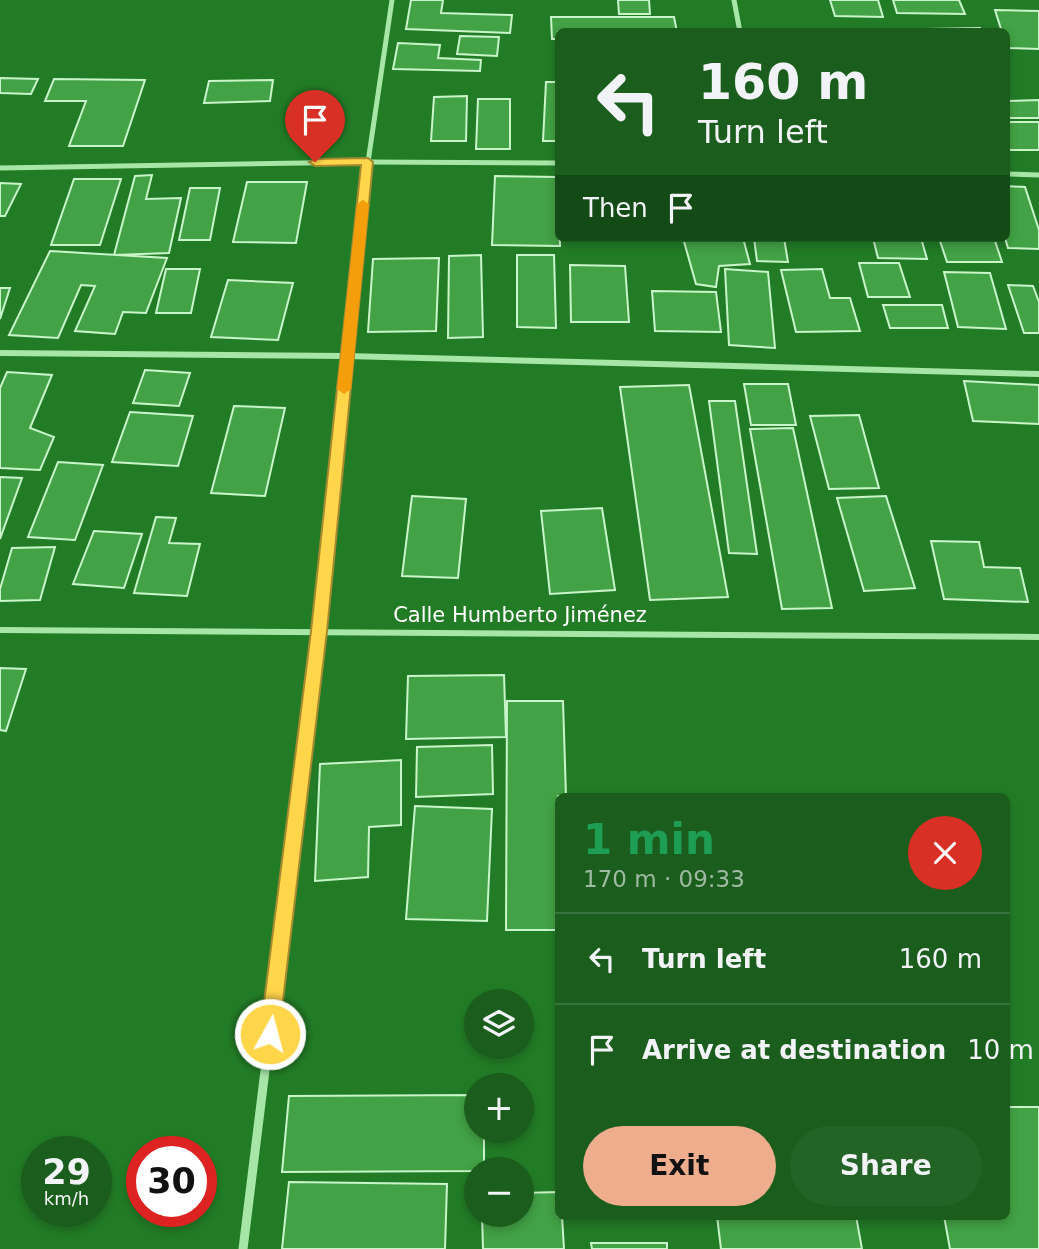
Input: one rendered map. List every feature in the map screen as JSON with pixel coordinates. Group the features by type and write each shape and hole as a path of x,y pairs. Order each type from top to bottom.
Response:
{"street":[{"path":"243,1249 319,631 368,162 392,0"},
{"path":"734,0 739,28"},
{"path":"0,168 368,162 555,163"},
{"path":"1010,174 1039,175"},
{"path":"0,352 347,356 1039,374"},
{"name":"Calle Humberto Jiménez","path":"0,630 1039,637"}],"building":[{"path":"411,0 443,0 441,13 512,15 510,33 406,29"},
{"path":"618,0 649,0 650,14 619,14"},
{"path":"830,0 878,0 883,17 835,16"},
{"path":"893,0 959,0 965,14 897,13"},
{"path":"995,10 1039,11 1039,49 1010,48 1010,28 1001,28"},
{"path":"551,17 674,17 676,28 555,28 555,39 552,39"},
{"path":"460,36 499,37 497,56 457,54"},
{"path":"398,43 440,45 438,58 481,60 480,71 393,69"},
{"path":"0,78 38,79 31,94 0,93"},
{"path":"54,79 145,80 123,146 69,146 86,101 45,101"},
{"path":"273,80 270,101 204,103 209,81"},
{"path":"546,82 555,82 555,141 543,141"},
{"path":"467,96 466,141 431,141 434,97"},
{"path":"478,99 510,99 510,149 476,149"},
{"path":"1039,100 1039,118 1010,118 1010,101"},
{"path":"1010,122 1039,122 1039,150 1010,150"},
{"path":"152,175 146,199 181,198 169,253 114,255 135,176"},
{"path":"495,176 555,177 555,242 560,242 560,246 492,245"},
{"path":"74,179 121,179 100,245 51,245"},
{"path":"247,182 307,182 296,243 233,242"},
{"path":"0,183 21,184 5,216 0,216"},
{"path":"1010,186 1025,187 1039,230 1039,249 1008,248"},
{"path":"190,188 220,188 210,240 179,240"},
{"path":"684,242 744,242 750,264 719,266 716,287 696,284"},
{"path":"755,242 785,242 788,262 757,261"},
{"path":"874,242 922,242 927,259 878,258"},
{"path":"940,242 995,242 1002,262 947,262"},
{"path":"50,251 167,258 146,313 123,312 115,334 75,331 95,286 81,285 58,338 9,335"},
{"path":"481,255 483,337 448,338 449,256"},
{"path":"517,255 554,255 556,328 517,327"},
{"path":"439,258 436,331 368,332 373,259"},
{"path":"859,263 899,263 910,297 868,297"},
{"path":"570,265 625,266 629,322 571,322"},
{"path":"166,269 200,269 191,313 156,313"},
{"path":"725,269 768,272 775,348 729,345"},
{"path":"822,269 830,298 850,298 860,331 796,332 781,270"},
{"path":"944,272 990,273 1006,329 958,327"},
{"path":"228,280 293,283 278,340 211,337"},
{"path":"1008,285 1033,286 1039,302 1039,333 1024,333"},
{"path":"0,288 10,288 0,319"},
{"path":"652,291 716,292 721,332 655,331"},
{"path":"883,305 942,305 948,328 890,328"},
{"path":"145,370 190,373 179,406 133,403"},
{"path":"7,372 52,375 30,428 54,437 40,470 0,468 0,388"},
{"path":"964,381 1039,385 1039,424 973,421"},
{"path":"744,384 788,384 796,425 751,425"},
{"path":"689,385 728,597 650,600 620,387"},
{"path":"709,401 735,401 757,554 729,553"},
{"path":"234,406 285,408 265,496 211,493"},
{"path":"130,412 193,416 178,466 112,462"},
{"path":"859,415 879,488 829,489 810,416"},
{"path":"793,428 832,608 782,609 750,429"},
{"path":"58,462 103,465 75,540 28,537"},
{"path":"0,477 22,478 0,539"},
{"path":"412,496 466,499 458,578 402,576"},
{"path":"886,496 915,588 864,591 837,498"},
{"path":"602,508 615,590 550,594 541,511"},
{"path":"156,517 176,518 169,543 200,544 187,596 134,593"},
{"path":"94,531 142,534 124,588 73,584"},
{"path":"931,541 979,542 984,567 1020,568 1028,602 944,599"},
{"path":"55,547 40,600 0,601 0,589 12,548"},
{"path":"0,668 26,669 6,731 0,730"},
{"path":"504,675 506,737 406,739 408,676"},
{"path":"507,701 563,701 566,793 555,793 555,930 506,930"},
{"path":"492,745 493,794 416,797 417,747"},
{"path":"401,760 401,825 369,827 368,877 315,881 320,764"},
{"path":"415,806 492,809 487,921 406,919"},
{"path":"464,1095 464,1143 484,1143 484,1157 464,1157 464,1171 282,1172 289,1096"},
{"path":"1010,1107 1039,1107 1039,1249 950,1249 945,1220 1010,1220"},
{"path":"289,1182 447,1184 445,1249 282,1249"},
{"path":"555,1192 555,1220 562,1220 564,1249 483,1249 482,1227 534,1227 534,1193"},
{"path":"717,1220 857,1220 862,1249 721,1249"},
{"path":"591,1243 667,1243 667,1249 592,1249"}],"slow traffic":[{"path":"344,389 363,204"}],"route":[{"path":"270,1034 319,631 368,162 315,162"}]}
